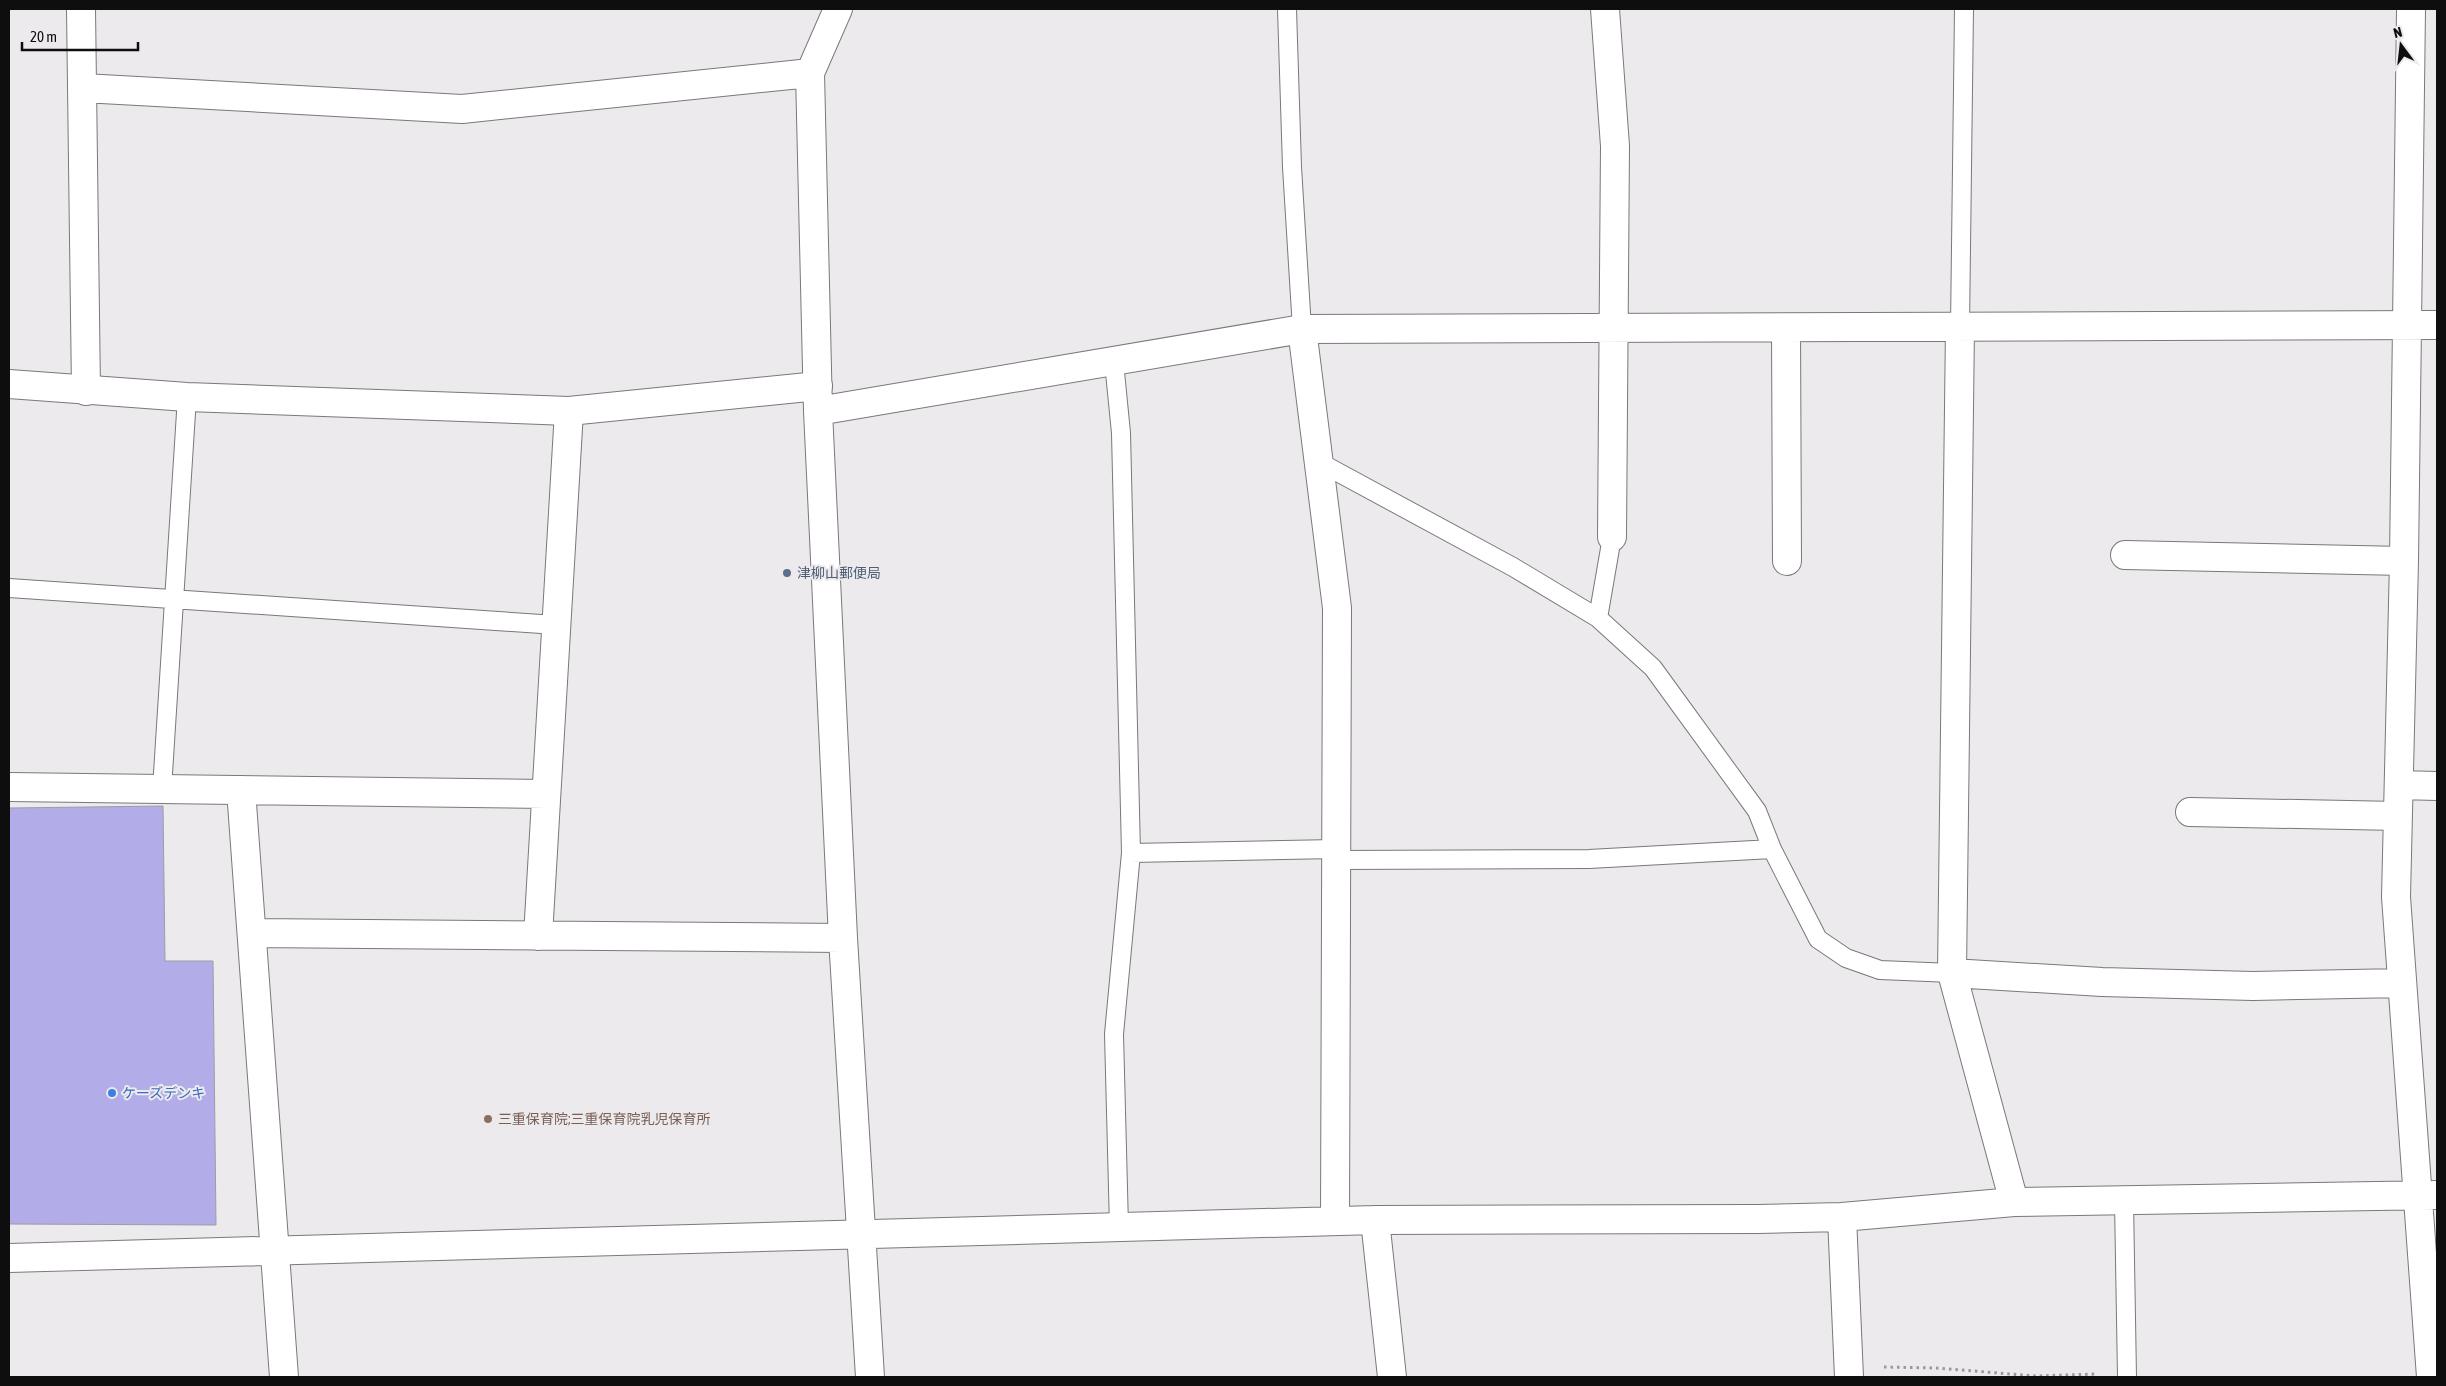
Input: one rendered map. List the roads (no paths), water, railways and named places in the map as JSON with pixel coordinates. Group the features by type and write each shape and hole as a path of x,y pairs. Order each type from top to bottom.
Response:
{"street":[{"path":"81,9 86,391"},
{"path":"838,9 810,73 818,399 843,938 870,1377"},
{"path":"1605,9 1615,146 1612,537"},
{"path":"2411,9 2404,561 2396,896 2402,983 2427,1195 2431,1377"},
{"path":"83,88 462,110 810,73"},
{"path":"9,384 187,397 569,411 818,399 1114,362 1302,330 2437,325"},
{"path":"1960,327 1952,973 2014,1202"},
{"path":"1786,328 1787,561"},
{"path":"1302,330 1337,608 1335,1221"},
{"path":"538,936 569,411"},
{"path":"2125,556 2404,561"},
{"path":"2399,785 2437,786"},
{"path":"9,787 546,794"},
{"path":"241,790 284,1377"},
{"path":"2190,812 2398,816"},
{"path":"252,933 843,938"},
{"path":"1952,973 2102,982 2253,986 2402,983"},
{"path":"9,1258 1375,1220 1758,1220 1842,1217 2014,1202 2427,1195"},
{"path":"1842,1217 1848,1371"},
{"path":"1375,1220 1392,1377"}],"lane":[{"path":"1286,9 1292,167 1302,330"},
{"path":"1960,327 1964,9"},
{"path":"1114,362 1121,433 1131,853 1114,1034 1119,1227"},
{"path":"162,789 187,397"},
{"path":"1319,462 1513,567 1598,618 1653,668 1757,811 1772,849 1818,939 1846,958 1880,970 1952,973"},
{"path":"1598,618 1612,537"},
{"path":"9,588 556,625"},
{"path":"1131,853 1336,854 1589,859 1772,849"},
{"path":"2124,1201 2127,1375"}],"place":[{"name":"津柳山郵便局","path":"787,573"},
{"name":"ケーズデンキ","path":"112,1093"},
{"name":"三重保育院;三重保育院乳児保育所","path":"488,1119"}]}
